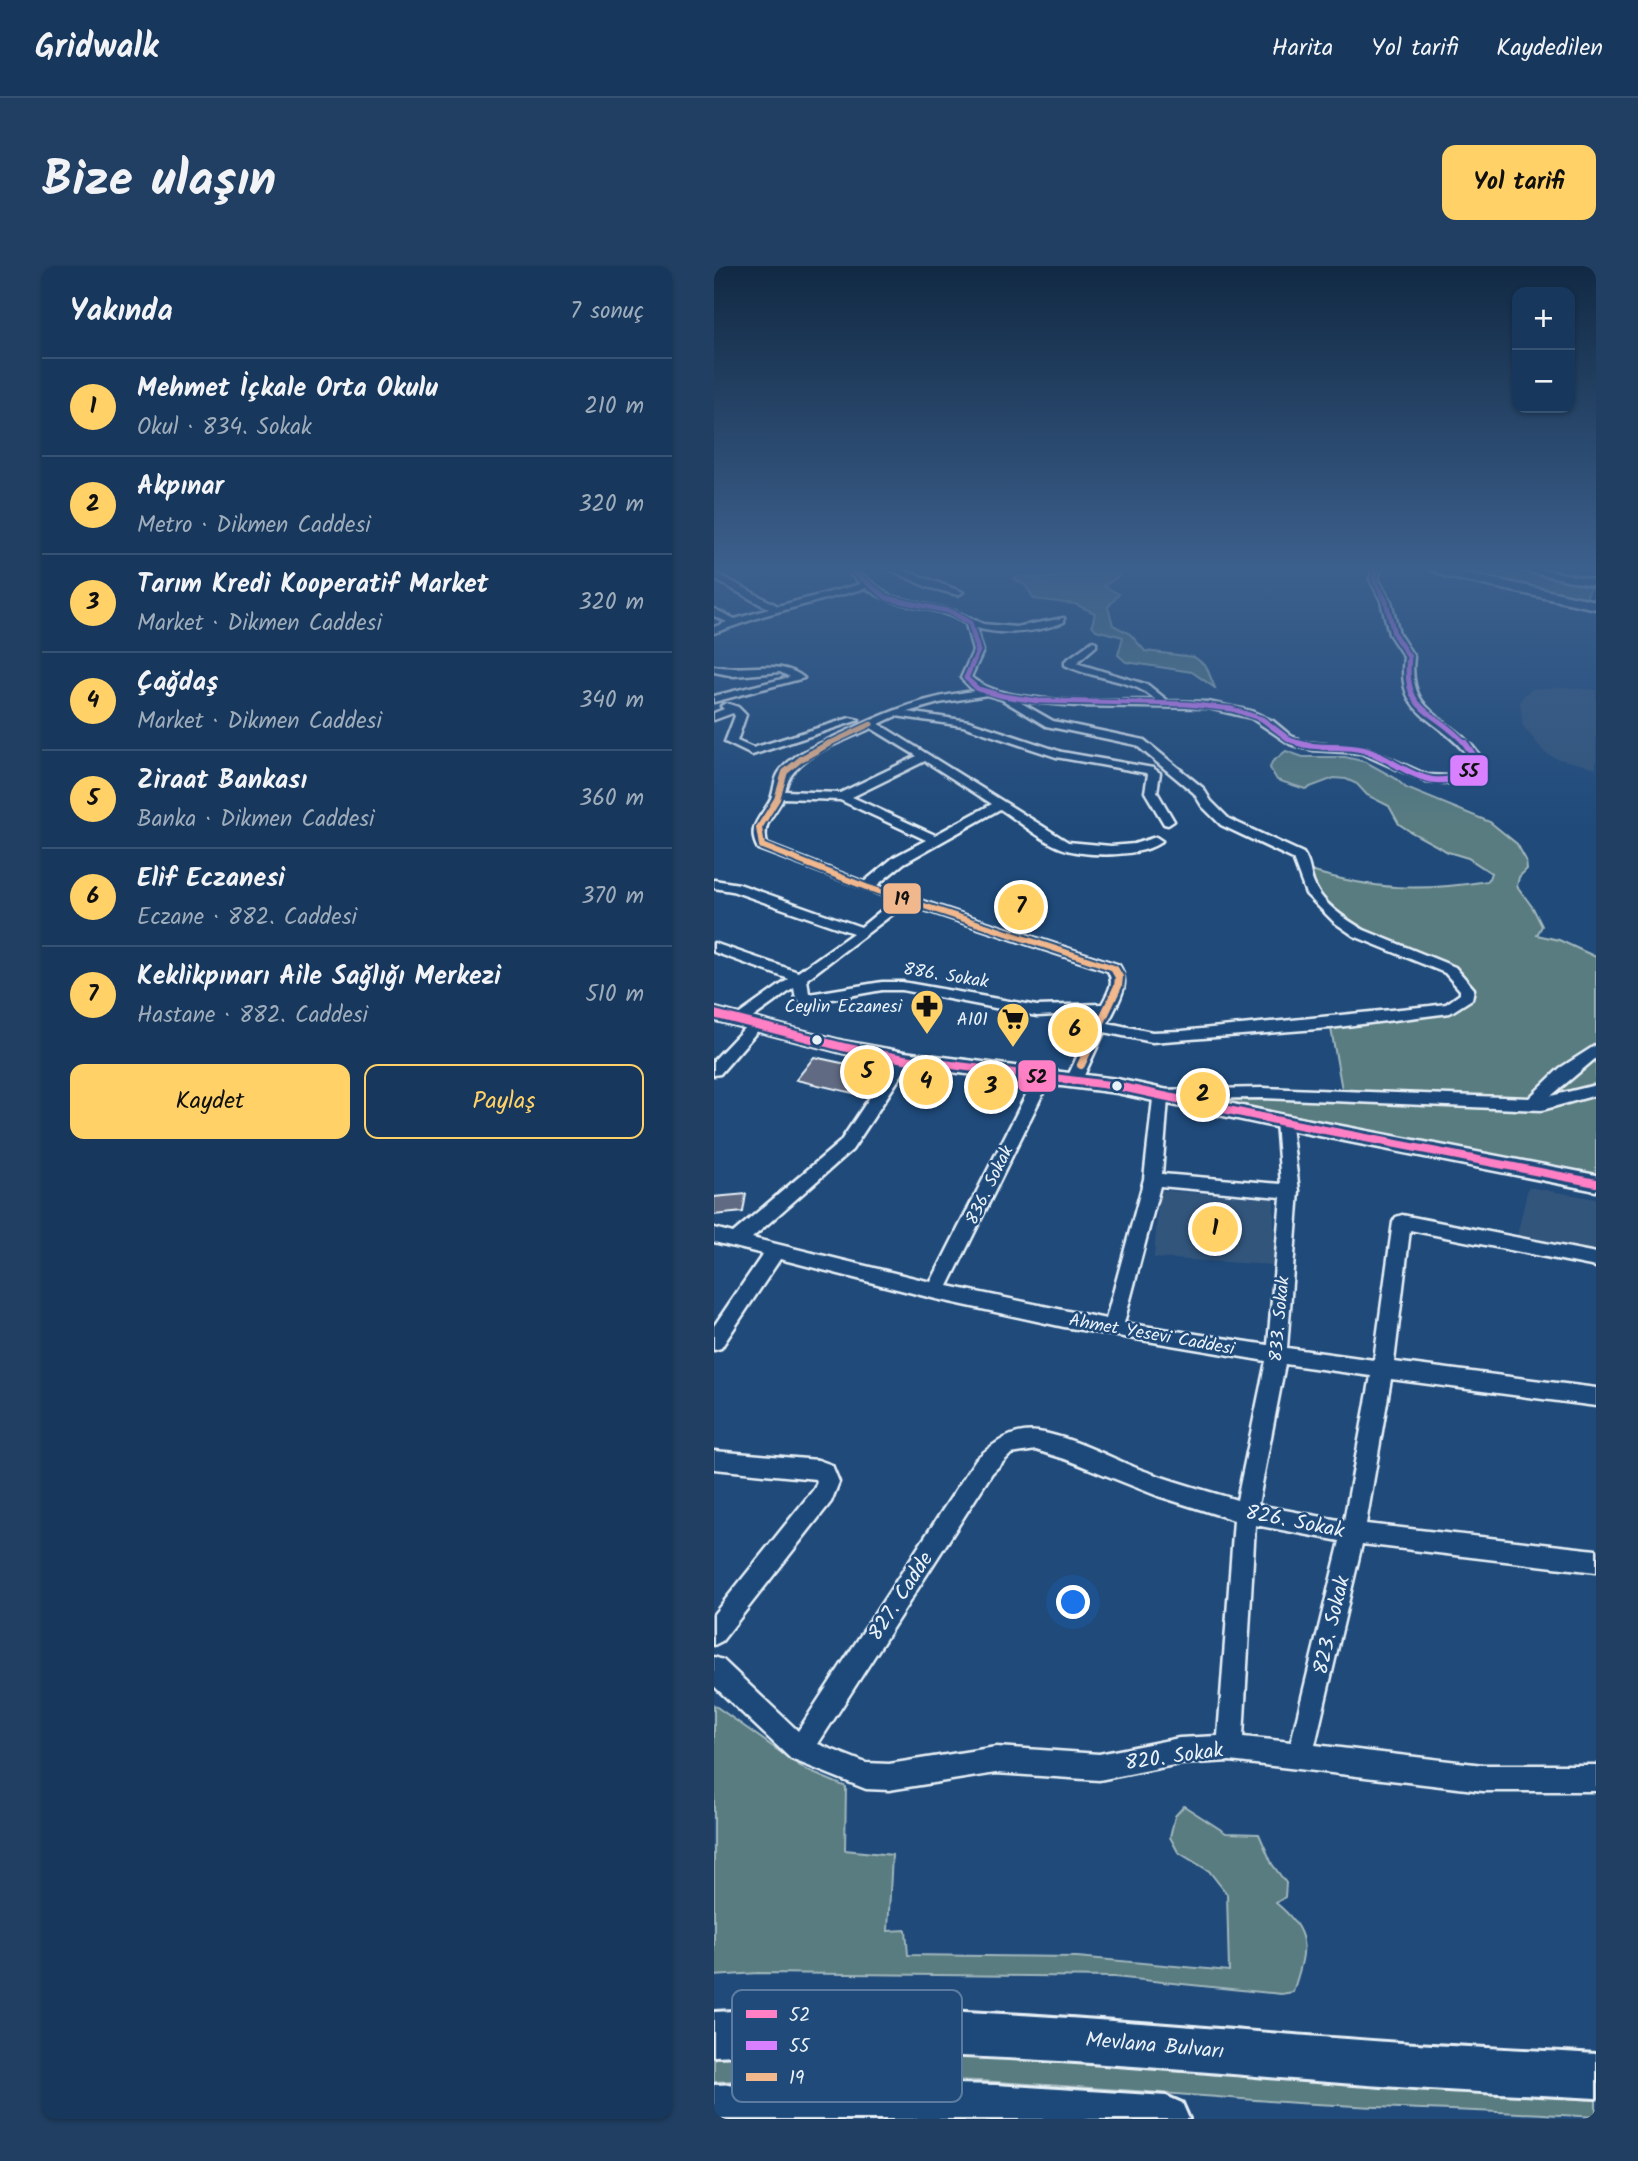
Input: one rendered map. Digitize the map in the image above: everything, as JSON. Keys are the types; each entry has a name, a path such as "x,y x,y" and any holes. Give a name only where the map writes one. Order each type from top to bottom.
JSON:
{"highway":[{"name":"Mevlana Bulvarı","path":"962,2032 1125,2041 1319,2059 1596,2076"},
{"name":"Mevlana Bulvarı","path":"714,2034 732,2033"},
{"path":"714,2108 881,2102 969,2105 1166,2119"}],"main road":[{"path":"714,1014 844,1047 904,1059 1074,1080 1160,1094 1284,1122 1596,1183"}],"street":[{"path":"977,654 966,678 969,685 982,694"},
{"path":"1080,654 1069,663 1081,669 1140,684 1153,690 1166,704"},
{"path":"1074,1080 1119,978 1114,968 866,887 762,846 758,829 779,794 779,783 796,762 894,712 926,700 982,694 1079,703 1206,705 1242,713 1271,724 1293,742 1362,750 1422,778 1437,780 1465,774 1474,762 1470,749 1420,706 1405,687 1408,654"},
{"path":"714,668 734,673 782,669 799,678 714,699"},
{"path":"1003,697 1050,724 1140,742 1199,791 1206,803 1225,822 1298,856 1306,866 1309,889 1347,926 1450,971 1463,982 1467,996 1450,1008 1430,1011 1195,1035 1152,1037 1098,1026"},
{"path":"714,706 732,706 741,715 731,742 752,752 854,720"},
{"path":"714,717 734,709"},
{"path":"894,712 965,723 1060,755 1154,773 1170,769"},
{"path":"871,724 926,756 1064,845 1076,848 1134,849 1156,841"},
{"path":"842,797 926,756"},
{"path":"1154,773 1151,792 1167,821"},
{"path":"779,794 842,797 936,840"},
{"path":"866,887 900,860 999,805"},
{"path":"714,884 734,887 863,932"},
{"path":"714,1070 747,1023 798,977 863,932 904,899"},
{"path":"714,947 798,977"},
{"name":"886. Sokak","path":"798,977 802,982 801,996 810,1000 882,986 902,986 1037,1011 1107,1008"},
{"path":"1533,1104 1566,1072 1596,1050"},
{"path":"736,1241 846,1146 904,1059"},
{"path":"1589,1092 1580,1088 1596,1075"},
{"name":"836. Sokak","path":"936,1292 1043,1077"},
{"path":"1113,1329 1153,1179 1160,1094 1263,1093 1533,1104 1556,1102 1589,1092"},
{"name":"833. Sokak","path":"1230,1748 1245,1513 1277,1356 1290,1191 1284,1122"},
{"path":"1153,1179 1290,1191"},
{"name":"823. Sokak","path":"1300,1757 1353,1532 1383,1368 1402,1222 1596,1260"},
{"name":"Ahmet Yesevi Caddesi","path":"714,1235 936,1292 1113,1329 1277,1356 1596,1397"},
{"path":"714,1342 775,1251"},
{"name":"826. Sokak","path":"1005,1446 1036,1441 1067,1450 1158,1486 1245,1513 1353,1532 1596,1561"},
{"name":"827. Cadde","path":"800,1750 984,1466 1005,1446"},
{"path":"714,1460 818,1469 828,1482 823,1494 714,1633"},
{"path":"714,1669 800,1750"},
{"name":"820. Sokak","path":"800,1750 866,1776 889,1777 996,1760 1098,1767 1179,1751 1230,1748 1483,1778 1596,1778"}],"shaded area":[{"path":"1564,687 1596,690 1596,768 1545,753 1523,726 1520,702 1524,695 1532,689"},
{"path":"1528,1187 1596,1199 1596,1254 1516,1240"},
{"path":"1159,1190 1274,1199 1274,1265 1154,1258"}],"green space":[{"path":"1118,655 1194,657 1206,666 1215,688 1192,672 1126,662"},
{"path":"1286,751 1303,757 1345,757 1366,762 1395,778 1406,788 1490,822 1517,844 1526,860 1527,869 1519,877 1517,886 1542,926 1537,935 1559,940 1596,957 1596,1183 1160,1094 1343,1095 1330,1023 1430,1011 1467,996 1456,974 1359,933 1320,900 1307,870 1354,882 1418,888 1488,881 1491,873 1468,858 1448,852 1411,832 1399,824 1389,806 1367,795 1357,784 1346,779 1334,778 1305,789 1277,780 1270,768 1272,762"},
{"path":"714,1705 806,1770 846,1787 845,1850 892,1855 888,1931 906,1930 908,1955 1077,1957 1229,1971 1227,1894 1209,1871 1178,1852 1170,1837 1175,1816 1184,1806 1226,1833 1259,1834 1272,1864 1286,1883 1285,1897 1276,1903 1296,1924 1303,1943 1301,1965 1293,1992 1281,1994 1114,1977 758,1973 714,1976"},
{"path":"732,2055 732,2081 714,2082 714,2056"},
{"path":"962,2055 1596,2099 1596,2117 1309,2104 962,2081"}],"building":[{"path":"1009,897 1035,902 1040,907 1027,917 1001,908 1000,905"},
{"path":"814,1057 874,1070 857,1094 796,1080"},
{"path":"746,1194 743,1212 714,1215 714,1197"}],"transit line":[{"name":"55","path":"976,654 966,678 978,689 1003,696 1077,703 1208,705 1248,713 1302,745 1363,750 1426,779 1446,780 1459,776 1471,769 1474,756 1464,742 1417,704 1409,692 1407,654"},
{"name":"19","path":"871,724 813,752 785,772 777,799 759,828 762,846 866,887 1114,968 1119,977 1118,986 1081,1065"},
{"name":"52","path":"714,1014 843,1047 904,1059 1117,1086 1284,1122 1596,1183"}],"place":[{"name":"Keklikpınarı Aile Sağlığı Merkezi","path":"1021,907"},
{"name":"Elif Eczanesi","path":"1075,1030"},
{"name":"Ceylin Eczanesi","path":"927,1036"},
{"name":"A101","path":"1013,1049"},
{"name":"Ziraat Bankası","path":"867,1072"},
{"name":"Çağdaş","path":"926,1082"},
{"name":"Tarım Kredi Kooperatif Market","path":"991,1087"},
{"name":"Akpınar","path":"1203,1095"},
{"name":"Mehmet İçkale Orta Okulu","path":"1215,1229"}]}
